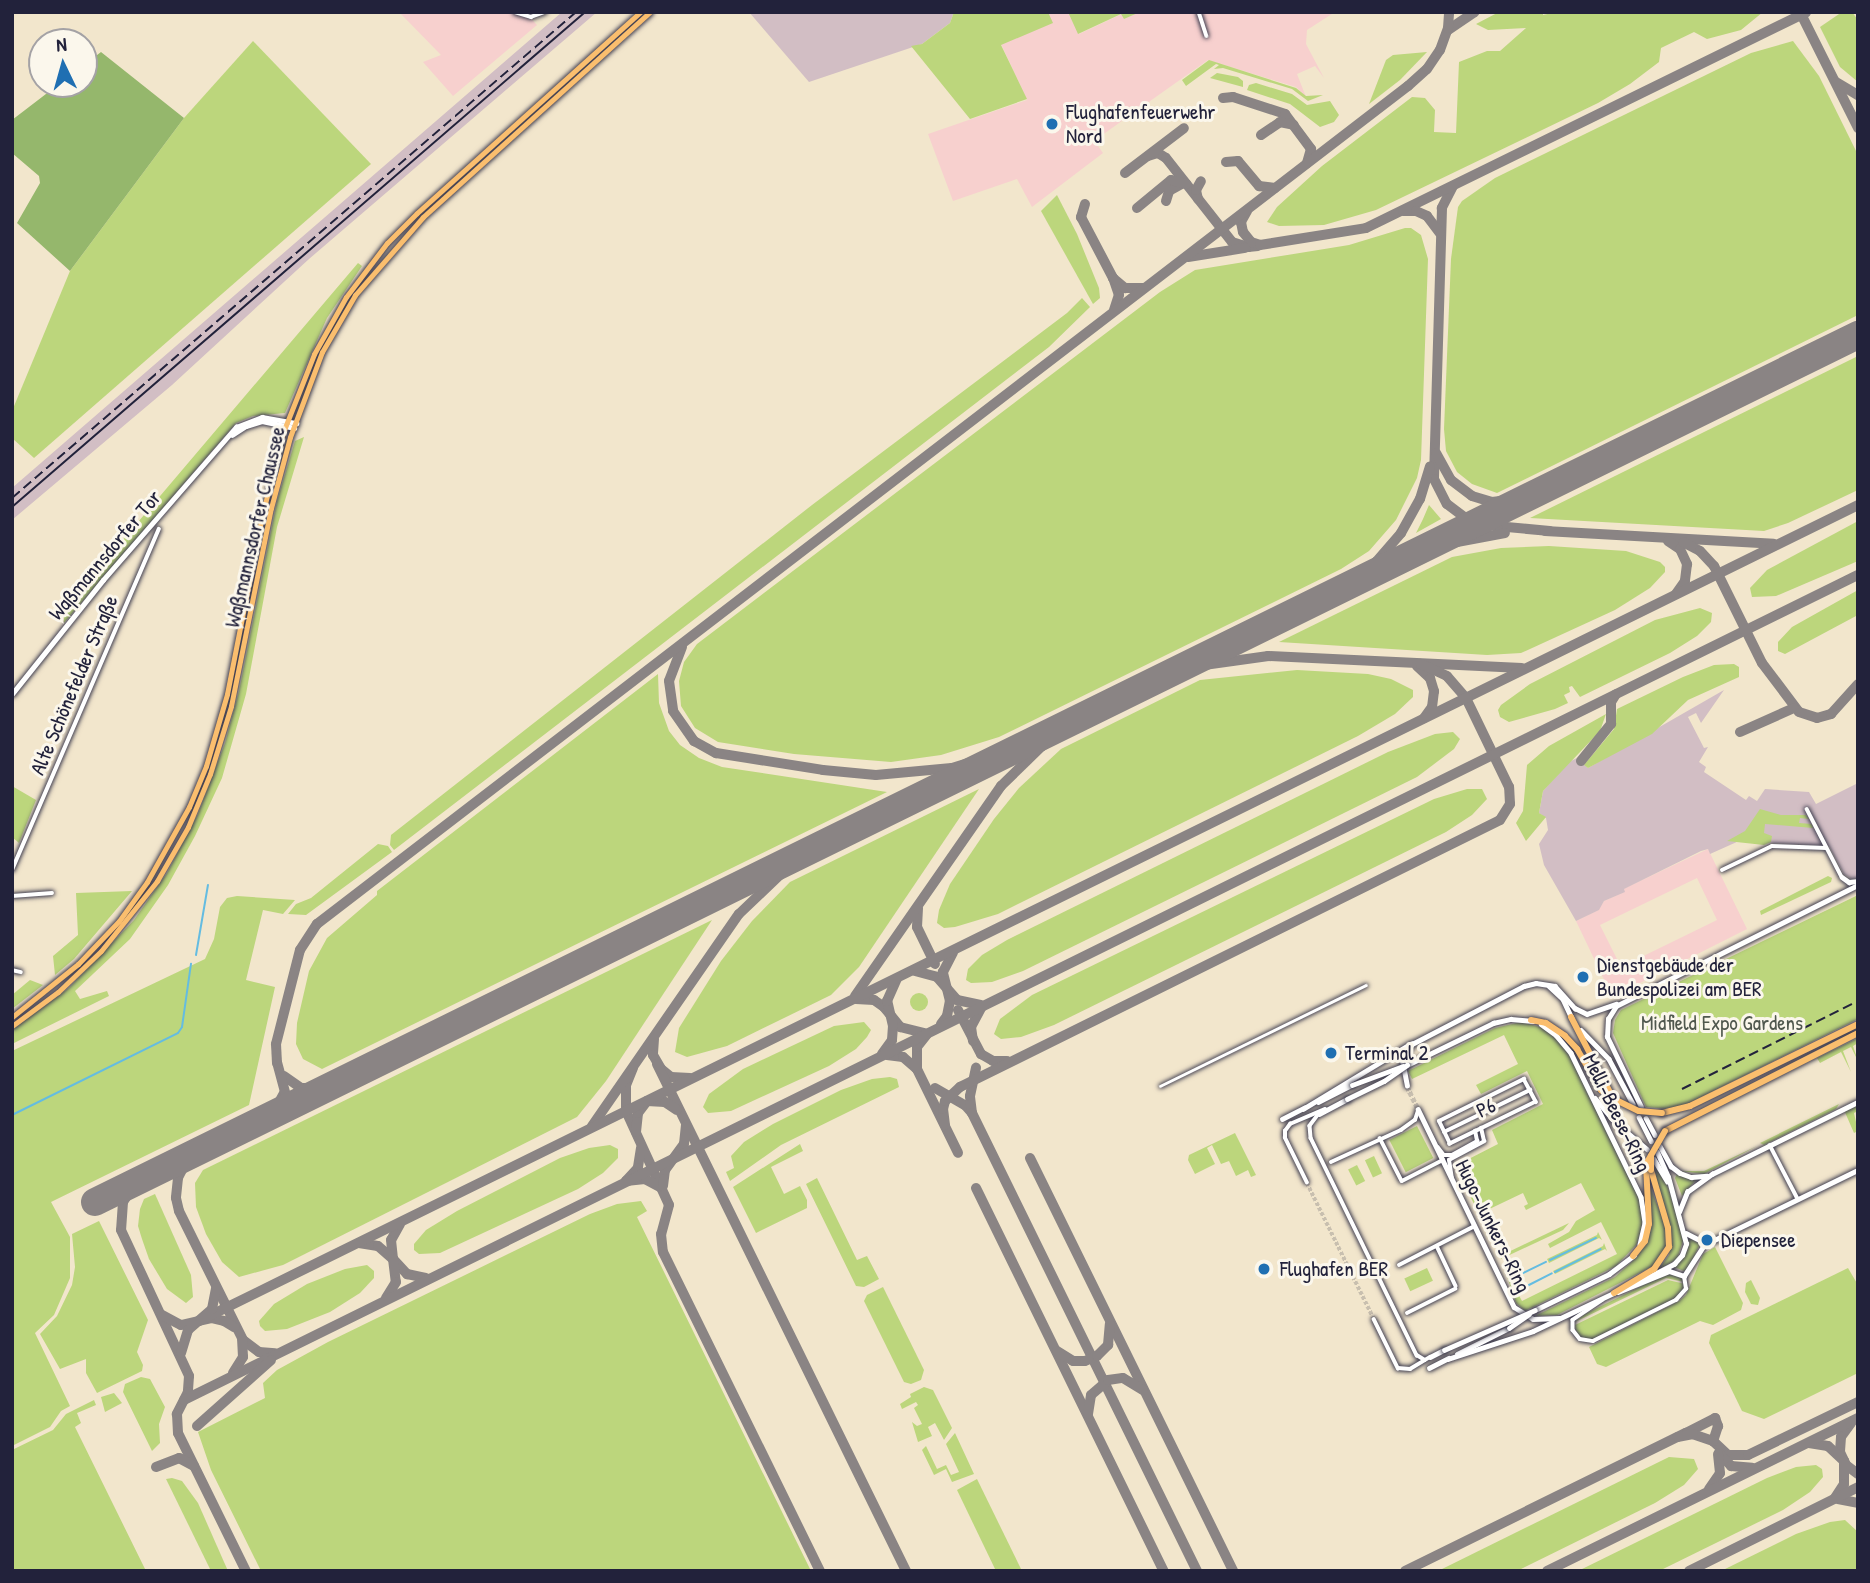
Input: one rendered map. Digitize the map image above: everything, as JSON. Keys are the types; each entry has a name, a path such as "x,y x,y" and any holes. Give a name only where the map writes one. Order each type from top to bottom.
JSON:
{"highway":[{"path":"1571,1017 1599,1075 1616,1100"},
{"path":"1531,1020 1555,1028 1572,1042 1595,1081 1616,1100 1639,1111 1662,1114 1690,1106 1858,1024"},
{"path":"1633,1256 1645,1241 1649,1224 1644,1179 1646,1164 1653,1147 1665,1131 1858,1033"},
{"path":"1614,1293 1654,1269 1664,1259 1669,1247 1668,1228 1651,1170 1653,1147"}],"main road":[{"name":"Waßmannsdorfer Chaussee","path":"12,1017 70,971 118,921 147,883 190,807 206,766 227,694 262,516 287,423 309,365 330,323 359,278 387,243 640,12"},
{"name":"Waßmannsdorfer Chaussee","path":"12,1026 58,992 101,951 157,881 188,827 210,774 231,706 271,508 295,425 323,352 370,275 423,217 650,12"}],"street":[{"path":"515,12 531,16 545,12"},
{"path":"1199,12 1207,36"},
{"name":"Waßmannsdorfer Tor","path":"12,694 103,580 241,424 252,419 295,425"},
{"name":"Alte Schönefelder Straße","path":"12,870 159,529"},
{"path":"1807,808 1842,877 1849,882 1858,883"},
{"path":"1722,870 1772,846 1826,848"},
{"path":"1841,893 1842,877"},
{"path":"1303,1108 1416,1042 1528,984 1548,985 1561,991 1575,1008 1587,1014 1620,1002 1858,883"},
{"path":"12,895 52,892"},
{"path":"12,970 22,972"},
{"path":"1160,1086 1366,985"},
{"path":"1548,985 1563,999 1571,1017 1609,1059 1633,1104"},
{"path":"1620,1002 1608,1019 1606,1033 1641,1107"},
{"path":"1307,1184 1285,1138 1285,1131 1290,1124 1331,1108 1384,1081 1407,1065 1493,1023 1511,1019 1531,1020"},
{"name":"Melli-Beese-Ring","path":"1531,1020 1549,1029 1563,1041 1619,1150 1644,1207 1644,1232 1633,1256"},
{"path":"1407,1086 1402,1061 1416,1042"},
{"path":"1282,1119 1375,1074 1407,1065"},
{"name":"P6","path":"1524,1079 1530,1090 1536,1101 1450,1144 1439,1121 1524,1079"},
{"path":"1587,1086 1605,1111 1653,1147 1680,1173 1696,1177 1712,1174"},
{"name":"P6","path":"1444,1132 1530,1090"},
{"path":"1679,1212 1687,1192 1712,1174 1858,1101"},
{"path":"1332,1162 1415,1120 1418,1109"},
{"name":"Hugo-Junkers-Ring","path":"1418,1109 1514,1307 1537,1320 1551,1319 1605,1298"},
{"path":"1320,1112 1310,1126 1311,1138 1418,1355 1427,1359"},
{"path":"1639,1117 1676,1204 1685,1233 1708,1243"},
{"path":"1646,1118 1655,1135"},
{"path":"1415,1120 1427,1127"},
{"path":"1452,1179 1449,1160 1484,1141 1482,1128"},
{"path":"1436,1145 1444,1155 1452,1155 1477,1141 1475,1131"},
{"path":"1380,1138 1402,1181 1443,1160"},
{"path":"1770,1144 1798,1199"},
{"path":"1654,1159 1676,1204"},
{"path":"1614,1293 1626,1291 1669,1271 1684,1276 1699,1250 1708,1243 1858,1170"},
{"path":"1399,1265 1475,1226"},
{"name":"Hugo-Junkers-Ring","path":"1448,1359 1533,1331 1674,1264 1685,1249 1685,1233"},
{"path":"1407,1313 1456,1287 1437,1246"},
{"path":"1374,1319 1398,1368 1410,1369 1444,1350 1609,1274 1633,1256"},
{"name":"Hugo-Junkers-Ring","path":"1605,1298 1601,1304 1573,1320 1573,1330 1580,1339 1593,1341 1676,1300 1686,1289 1684,1276"},
{"path":"1429,1368 1510,1328 1535,1310"}],"shaded area":[{"path":"399,12 525,12 537,25 453,96 423,62 441,55"},
{"path":"562,12 597,12 309,259 172,385 12,520 12,488"},
{"path":"749,12 954,12 950,23 922,44 809,82"},
{"path":"1048,12 1068,12 1079,34 1122,14 1124,19 1140,12 1335,12 1307,30 1306,44 1324,78 1315,66 1297,74 1306,97 1296,87 1208,60 1105,133 1095,142 1103,153 1032,207 1017,179 953,201 928,134 1027,100 1001,44 1052,23"},
{"path":"1724,690 1701,723 1696,713 1688,717 1704,748 1708,747 1699,762 1706,767 1704,772 1746,800 1749,796 1757,801 1765,789 1809,792 1816,804 1858,783 1858,878 1852,879 1844,874 1829,846 1739,841 1710,854 1708,849 1701,851 1624,889 1625,892 1604,901 1599,910 1576,921 1544,865 1539,844 1548,830 1546,818 1539,813 1543,791 1569,762 1577,758 1588,768"},
{"path":"1708,849 1747,929 1638,984 1620,985 1609,990 1576,921 1598,910 1604,901 1624,892 1623,889","holes":["1697,878 1717,920 1621,967 1600,925"]}],"green space":[{"path":"954,12 1048,12 1053,23 1001,45 1027,99 970,119 911,46 922,44 950,23"},
{"path":"1068,12 1140,12 1124,19 1121,14 1078,34"},
{"path":"1499,12 1543,12 1543,15 1556,12 1763,12 1741,30 1707,39 1694,32 1661,48 1659,62 1598,103 1376,210 1324,225 1279,226 1267,222 1277,207 1322,166 1412,97 1425,98 1435,110 1434,132 1456,133 1459,62 1487,51 1500,51 1526,28 1488,30 1476,24"},
{"path":"1842,12 1852,12 1858,20 1858,82 1840,67 1820,27"},
{"path":"253,41 371,164 34,458 12,438 12,411 70,271 184,118"},
{"path":"1793,41 1819,76 1858,155 1858,315 1497,493 1472,484 1457,472 1446,451 1444,429 1451,259 1458,207 1462,201 1495,178 1751,53"},
{"path":"101,52 184,118 70,271 17,223 40,183 39,176 12,153 12,120 41,98 98,98 98,54"},
{"path":"1427,52 1400,80 1369,104 1386,60 1393,55"},
{"path":"1209,60 1296,88 1306,96 1323,95 1308,101 1292,89 1223,68 1214,69 1219,65 1216,64 1186,86 1182,80"},
{"path":"1217,73 1238,77 1243,81 1243,87 1210,78"},
{"path":"1256,83 1292,94 1307,105 1330,101 1339,115 1334,122 1320,127 1290,104 1247,90 1249,85"},
{"path":"1057,195 1077,234 1099,288 1100,298 1093,304 1041,211"},
{"path":"1411,228 1421,235 1428,259 1421,460 1417,478 1396,520 1369,551 1341,569 999,737 941,755 891,762 794,754 718,742 695,728 681,706 679,681 684,662 697,644 1160,292 1195,270 1349,245"},
{"path":"358,263 362,266 327,318 285,413 253,416 236,423 64,623 64,610"},
{"path":"1082,298 1090,307 1049,347 394,850 390,845 391,835 812,505 1067,313"},
{"path":"1858,356 1858,490 1788,523 1764,531 1530,518"},
{"path":"304,437 277,527 246,694 222,778 195,836 168,885 130,939 75,991 80,999 107,991 109,996 12,1044 12,1030 69,988 134,920 167,873 198,814 225,743 239,691 277,501 295,441"},
{"path":"1429,505 1441,519 1416,533 1423,519"},
{"path":"1858,521 1858,561 1776,596 1752,597 1750,588 1767,570"},
{"path":"1549,546 1626,551 1660,562 1665,567 1665,572 1650,588 1615,610 1521,653 1487,655 1279,642 1452,557 1501,548"},
{"path":"1858,590 1858,618 1856,616 1785,654 1778,651 1778,642 1792,627"},
{"path":"1700,608 1712,613 1711,622 1697,636 1670,653 1580,697 1572,686 1569,687 1570,692 1564,695 1568,703 1555,709 1509,722 1500,717 1498,710 1501,705 1530,684 1655,620"},
{"path":"1734,664 1739,667 1739,677 1688,700 1652,734 1588,768 1584,765 1614,729 1617,709 1714,665"},
{"path":"1297,670 1368,674 1391,679 1413,690 1413,697 1395,714 1358,736 998,914 955,927 944,928 937,923 939,910 950,884 994,819 1019,788 1061,749 1200,680"},
{"path":"658,674 659,703 669,731 680,745 699,758 722,767 887,792 322,1069 303,1059 296,1044 297,1023 309,971 327,938 377,895 377,891"},
{"path":"1606,714 1600,731 1543,791 1539,813 1546,817 1526,841 1516,823 1523,811 1527,765 1549,746"},
{"path":"1453,732 1460,739 1454,749 1417,777 1023,971 992,982 971,983 966,980 968,969 982,955 1007,940 1388,752 1435,734"},
{"path":"12,786 36,800 19,843 12,837"},
{"path":"979,789 859,967 831,995 727,1046 687,1057 675,1052 679,1028 721,961 752,921 790,882"},
{"path":"1467,789 1482,789 1487,799 1472,815 1446,832 1054,1025 1021,1037 1001,1039 994,1034 1000,1019 1032,995 1434,799"},
{"path":"1760,809 1781,815 1806,815 1809,819 1800,818 1799,823 1812,824 1813,828 1765,824 1764,833 1772,836 1771,842 1764,845 1727,841 1745,831"},
{"path":"378,844 388,846 392,852 306,915 288,914 296,904 311,898"},
{"path":"1828,876 1832,878 1831,882 1761,915 1760,911"},
{"path":"132,891 74,959 55,975 53,956 78,935 76,893"},
{"name":"Midfield Expo Gardens","path":"1858,895 1858,1019 1685,1105 1668,1109 1646,1107 1613,1033 1615,1020 1621,1010"},
{"path":"237,896 295,900 283,914 263,910 246,980 275,987 249,1105 51,1202 70,1237 70,1278 54,1315 35,1333 70,1406 61,1411 50,1427 12,1446 12,1051 205,959 214,939 220,907 227,898"},
{"path":"712,920 606,1081 577,1117 283,1265 239,1277 222,1262 206,1234 196,1207 195,1183 203,1170"},
{"path":"30,980 43,985 12,1009 12,995"},
{"path":"919,993 925,996 928,1002 925,1008 919,1011 913,1008 910,1002 913,996"},
{"path":"864,1022 871,1030 867,1037 856,1049 829,1066 731,1111 708,1113 703,1107 709,1094 743,1069 834,1026"},
{"path":"1521,1022 1544,1028 1565,1046 1639,1198 1643,1222 1637,1244 1616,1266 1525,1311 1516,1303 1505,1270 1522,1301 1617,1254 1601,1222 1550,1248 1548,1244 1569,1232 1576,1221 1595,1210 1581,1183 1526,1210 1524,1206 1528,1204 1523,1193 1479,1214 1455,1166 1498,1144 1492,1130 1543,1104 1527,1071 1481,1094 1476,1085 1518,1064 1504,1035 1412,1079 1408,1071 1495,1028"},
{"path":"1858,1038 1858,1043 1853,1046 1858,1061 1851,1047 1843,1051 1851,1072 1841,1052 1820,1063 1817,1058"},
{"path":"872,1079 897,1079 899,1087 781,1145 730,1181 726,1172 734,1168 731,1156 744,1142 773,1124 841,1090"},
{"path":"1858,1103 1858,1111 1854,1113 1858,1131 1854,1133 1844,1110"},
{"path":"1839,1104 1836,1109 1764,1145 1760,1143"},
{"path":"1417,1126 1433,1158 1406,1172 1389,1140"},
{"path":"1235,1133 1256,1175 1251,1177 1248,1170 1236,1176 1229,1161 1221,1164 1212,1145 1207,1148 1215,1164 1195,1174 1188,1160 1189,1155"},
{"path":"800,1144 803,1151 771,1167 784,1194 800,1186 807,1200 807,1208 756,1233 733,1187"},
{"path":"610,1145 618,1149 618,1158 603,1173 578,1189 440,1253 419,1254 414,1250 414,1244 426,1230 457,1211 560,1158 589,1148"},
{"path":"1757,1146 1704,1174 1680,1171 1704,1171"},
{"path":"1374,1156 1382,1173 1373,1177 1365,1160"},
{"path":"1656,1163 1668,1188 1684,1238 1677,1259 1658,1270 1669,1255 1672,1240 1654,1172"},
{"path":"1357,1165 1365,1181 1356,1186 1348,1170"},
{"path":"1677,1174 1696,1180 1682,1196 1675,1178"},
{"path":"817,1178 857,1260 867,1256 879,1279 864,1287 856,1286 806,1184"},
{"path":"1647,1179 1665,1225 1666,1246 1657,1264 1557,1315 1535,1316 1615,1277 1637,1257 1647,1241 1652,1223"},
{"path":"155,1194 191,1275 193,1297 186,1303 167,1289 149,1259 138,1226 144,1199"},
{"path":"641,1201 647,1211 637,1217 811,1571 261,1571 211,1470 198,1432 265,1398 263,1383 277,1370 328,1342 590,1214 617,1204"},
{"path":"99,1221 148,1320 137,1352 143,1365 142,1371 97,1393 86,1373 86,1359 60,1369 40,1334 57,1316 72,1285 75,1267 72,1234"},
{"path":"1569,1223 1563,1230 1501,1259 1500,1256"},
{"path":"1598,1232 1602,1240 1599,1238 1549,1263 1547,1259 1597,1235"},
{"path":"1689,1238 1700,1244 1688,1269 1684,1271 1674,1267 1684,1256"},
{"path":"1604,1243 1607,1251 1605,1249 1555,1274 1553,1271 1603,1246"},
{"path":"1715,1247 1743,1303 1741,1310 1713,1325 1700,1321 1606,1367 1597,1364 1589,1347 1679,1301 1686,1295 1703,1254"},
{"path":"367,1265 374,1271 374,1278 360,1293 330,1312 287,1329 265,1331 260,1326 259,1321 274,1304 307,1284 345,1269"},
{"path":"1427,1268 1433,1281 1410,1291 1404,1279"},
{"path":"1848,1268 1858,1285 1858,1373 1764,1419 1742,1411 1709,1343 1711,1335"},
{"path":"1666,1274 1679,1274 1684,1282 1666,1278 1575,1322 1585,1314"},
{"path":"1668,1280 1685,1284 1683,1291 1674,1299 1591,1340 1580,1337 1576,1331 1575,1325"},
{"path":"1751,1280 1760,1298 1758,1305 1751,1304 1745,1292 1746,1283"},
{"path":"883,1287 924,1370 921,1380 911,1384 904,1382 864,1301 867,1295"},
{"path":"141,1377 150,1379 165,1407 159,1424 160,1443 152,1451 123,1392 125,1384"},
{"path":"924,1387 933,1390 952,1428 944,1440 935,1423 928,1427 932,1436 918,1442 912,1422 917,1426 922,1424 914,1408 918,1405 916,1402 902,1409 900,1404 911,1397 910,1394"},
{"path":"114,1393 122,1403 105,1412 101,1397"},
{"path":"94,1400 96,1405 77,1413 81,1423 75,1427 146,1571 12,1571 12,1450 53,1430 66,1414"},
{"path":"955,1433 974,1474 952,1482 946,1469 934,1475 922,1450 926,1446 937,1469 946,1465 951,1475 959,1472 946,1444"},
{"path":"1669,1457 1694,1459 1698,1469 1684,1485 1655,1503 1517,1571 1438,1571"},
{"path":"1816,1465 1822,1469 1823,1477 1810,1492 1783,1510 1659,1571 1578,1571 1767,1478 1796,1467"},
{"path":"166,1479 182,1481 198,1503 228,1571 211,1571"},
{"path":"977,1479 1022,1571 996,1571 957,1490"},
{"path":"1845,1520 1858,1532 1858,1571 1721,1571 1796,1534 1830,1522"}],"waterway":[{"path":"196,955 208,885"},
{"path":"12,1115 178,1033 182,1027 191,964"},
{"path":"1550,1260 1596,1238"},
{"path":"1555,1272 1601,1249"},
{"path":"1519,1275 1546,1262"},
{"path":"1525,1287 1552,1273"}],"taxiway":[{"path":"272,1115 285,1092 277,1063 276,1044 300,950 317,924 1408,86 1427,69 1440,50 1448,28 1449,12"},
{"path":"1448,30 1475,12"},
{"path":"1800,12 1858,128"},
{"path":"1247,211 1241,222 1243,232 1251,242 1260,245 1366,228 1806,12"},
{"path":"1836,82 1858,95"},
{"path":"1223,98 1233,97 1285,114 1311,149 1307,163"},
{"path":"1261,135 1280,122 1294,125"},
{"path":"1125,173 1184,128"},
{"path":"1148,156 1158,153 1166,158 1232,242 1248,247 1258,246"},
{"path":"1226,162 1238,161 1259,186 1275,188"},
{"path":"1137,208 1171,180 1186,184"},
{"path":"1198,199 1196,190 1201,181"},
{"path":"1166,201 1169,191 1180,185"},
{"path":"1453,186 1442,208 1434,479 1447,504 1474,524 1550,531"},
{"path":"1085,204 1081,217 1113,278"},
{"path":"1403,211 1416,211 1427,216 1440,233"},
{"path":"1188,257 1245,248"},
{"path":"1114,310 1119,295 1113,278 1125,288 1144,288"},
{"path":"1848,339 1858,334"},
{"path":"1436,453 1451,480 1472,496 1492,502 1526,498"},
{"path":"1341,590 1376,562 1401,533 1420,499 1430,467"},
{"path":"199,1321 1858,505"},
{"path":"1495,514 1492,522 1498,528"},
{"path":"1545,531 1774,544"},
{"path":"1395,562 1441,545 1505,533"},
{"path":"1668,541 1680,549 1687,564 1685,581 1676,594"},
{"path":"1683,542 1700,551 1714,566 1762,663 1799,712 1817,718 1831,714 1858,684"},
{"path":"184,1400 1858,575"},
{"path":"682,647 669,681 673,711 694,741 716,753 823,770 876,775 952,768 1020,747"},
{"path":"1151,683 1204,665 1268,656 1522,668"},
{"path":"945,1125 945,1101 960,1087 1500,820 1510,804 1509,787 1466,698 1447,676 1421,664"},
{"path":"1417,666 1430,678 1434,691 1432,707 1424,718"},
{"path":"1581,761 1611,724 1611,702 1616,694"},
{"path":"1740,732 1794,708"},
{"path":"855,996 1001,786 1042,746 1096,710"},
{"path":"592,1126 739,914 781,874 829,841"},
{"path":"918,908 917,927 935,964"},
{"path":"941,1024 947,1016 950,1001 943,972 953,952"},
{"path":"915,971 937,977 957,1000 980,1005"},
{"path":"882,1054 892,1040 893,1026 887,1001 897,979"},
{"path":"856,999 874,1000 884,1007 900,1027 924,1033"},
{"path":"973,1041 971,1027 981,1008"},
{"path":"958,1010 981,1054 993,1061 1007,1061"},
{"path":"917,1069 917,1047 927,1034"},
{"path":"654,1039 653,1055 661,1069 671,1077 690,1078"},
{"path":"887,1055 903,1057 917,1069"},
{"path":"914,1063 958,1153"},
{"path":"657,1064 906,1571"},
{"path":"633,1068 626,1085 626,1111 669,1205 661,1234 663,1252 820,1571"},
{"path":"935,1088 965,1105 972,1113 970,1096 976,1068"},
{"path":"284,1076 301,1088 327,1088"},
{"path":"636,1132 638,1113 647,1101 665,1102 677,1110"},
{"path":"972,1113 1197,1571"},
{"path":"663,1186 665,1170 684,1144 686,1125"},
{"path":"641,1148 638,1168 626,1181 645,1179 660,1187"},
{"path":"198,1151 185,1164 178,1178 176,1198 179,1211 243,1340 259,1352 275,1353"},
{"path":"1030,1158 1233,1571"},
{"path":"143,1179 133,1187 123,1202 121,1230 189,1376 188,1392 177,1414 178,1433 246,1571"},
{"path":"976,1188 1164,1571"},
{"path":"400,1224 391,1240 393,1259 407,1274 426,1278"},
{"path":"359,1243 378,1246 393,1259 396,1282 386,1298"},
{"path":"181,1353 188,1330 212,1309 216,1288"},
{"path":"162,1315 181,1325 211,1318 234,1327"},
{"path":"1057,1351 1073,1361 1085,1361 1097,1356 1108,1345 1110,1324"},
{"path":"233,1373 243,1357 242,1340"},
{"path":"197,1426 271,1360"},
{"path":"1088,1414 1091,1395 1108,1380 1123,1378 1143,1390"},
{"path":"1713,1441 1728,1455 1748,1455 1858,1402"},
{"path":"1405,1571 1715,1418 1718,1426 1713,1441 1693,1434 1677,1437"},
{"path":"1547,1571 1858,1418"},
{"path":"1851,1423 1841,1437 1840,1452 1846,1465 1858,1474"},
{"path":"1809,1443 1828,1446 1844,1461 1844,1484 1835,1498"},
{"path":"1719,1453 1731,1466 1752,1468"},
{"path":"1709,1489 1720,1473 1718,1454"},
{"path":"156,1467 179,1458 194,1466"},
{"path":"1689,1571 1858,1487"},
{"path":"1838,1499 1858,1503"}],"runway":[{"path":"95,1202 1858,335"}],"tunnel":[{"path":"1407,1086 1418,1109"},
{"path":"1307,1183 1374,1319"}],"tram line":[{"path":"12,507 585,12"}],"railway":[{"path":"12,498 576,12"},
{"path":"1682,1089 1858,1001"}],"place":[{"name":"Flughafenfeuerwehr Nord","path":"1052,124"},
{"name":"Dienstgebäude der Bundespolizei am BER","path":"1583,977"},
{"name":"Terminal 2","path":"1331,1053"},
{"name":"Diepensee","path":"1707,1240"},
{"name":"Flughafen BER","path":"1264,1269"}]}
